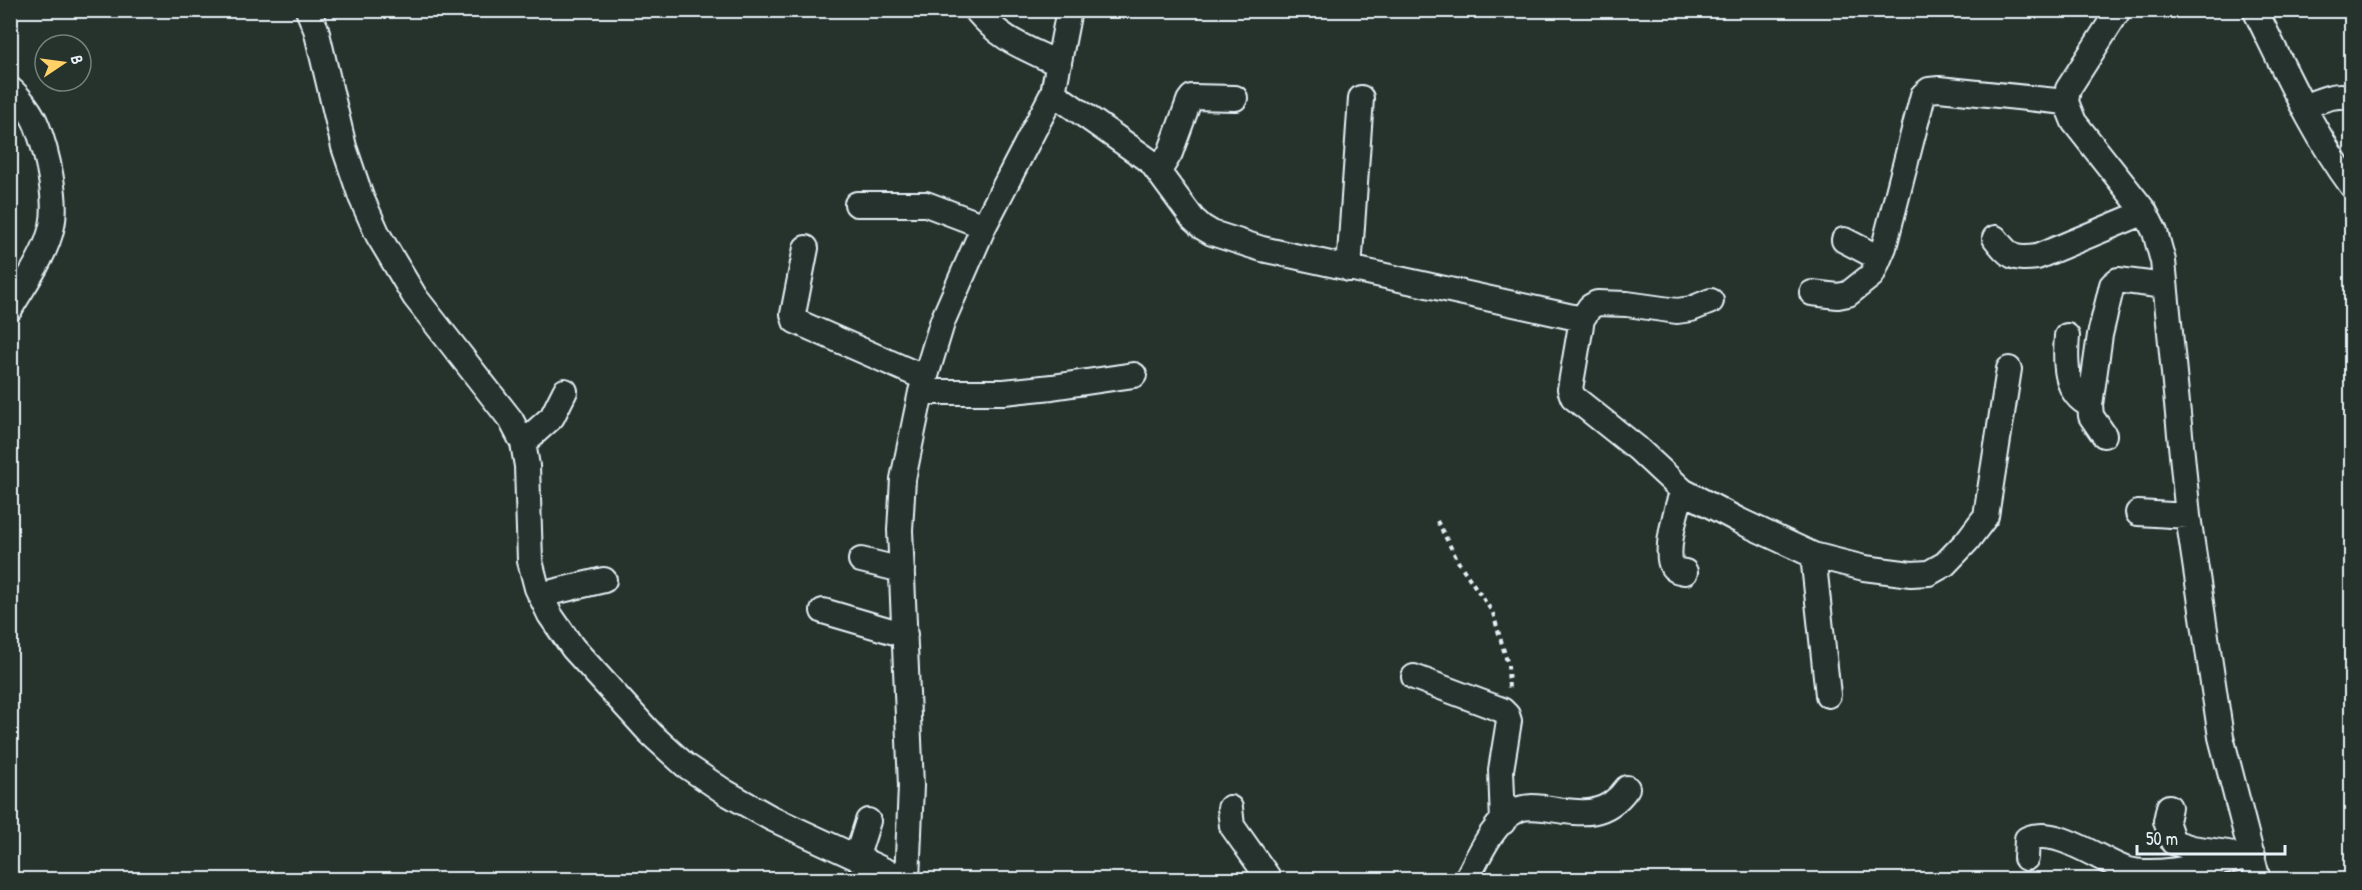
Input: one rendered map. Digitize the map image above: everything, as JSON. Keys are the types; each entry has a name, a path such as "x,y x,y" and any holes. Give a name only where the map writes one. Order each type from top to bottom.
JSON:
{"street":[{"path":"308,10 316,29 344,147 361,197 378,235 415,297 511,420 522,443 527,466 530,561 540,595 550,615 573,648 651,734 685,765 725,792 771,818 857,856 897,878 911,786 900,530 903,479 923,385 943,320 984,226 1053,93 1069,10"},
{"path":"976,10 1004,38 1059,64"},
{"path":"2124,10 2118,11 2068,89 2066,102 2074,122 2145,212 2155,232 2163,261 2188,516 2221,737 2245,857 2258,879"},
{"path":"2255,10 2304,107 2337,166 2352,186"},
{"path":"10,89 25,105 37,124 50,179 54,212 46,246 10,309"},
{"path":"1812,293 1838,296 1848,294 1872,275 1884,247 1923,95 1929,90 1939,89 2066,102"},
{"path":"1053,93 1150,162 1193,219 1212,233 1249,246 1582,319"},
{"path":"2304,107 2330,97 2344,95 2352,98"},
{"path":"1159,171 1170,153 1192,97 1235,98"},
{"path":"1349,269 1361,98"},
{"path":"857,204 926,204 984,226"},
{"path":"1995,238 2008,255 2020,259 2037,257 2145,212"},
{"path":"1845,240 1879,258"},
{"path":"806,248 793,314 795,321 923,385 1004,392 1134,375"},
{"path":"2104,435 2091,416 2090,405 2100,335 2112,285 2118,280 2165,286"},
{"path":"1711,301 1691,309 1677,311 1626,304 1597,303 1590,307 1582,319 1570,388 1573,397 1637,448 1683,491 1740,521 1814,555 1863,568 1911,574 1929,573 1945,564 1986,516 2008,369"},
{"path":"2067,336 2065,359 2074,395 2080,401 2090,405"},
{"path":"522,443 552,417 565,392"},
{"path":"1683,491 1675,511 1670,554 1671,564 1675,569 1685,572"},
{"path":"2138,513 2188,516"},
{"path":"1814,555 1828,695"},
{"path":"861,560 902,570"},
{"path":"540,595 604,580"},
{"path":"823,611 904,635"},
{"path":"1414,677 1502,710 1507,715 1509,721 1501,770 1503,822"},
{"path":"1466,879 1490,836 1516,810 1525,807 1589,813 1609,806 1619,799 1627,788"},
{"path":"2169,807 2166,821 2173,842 2192,848 2245,857"},
{"path":"1230,808 1232,826 1270,879"},
{"path":"857,856 868,821"},
{"path":"2026,858 2027,839 2037,835 2071,844 2126,869 2146,872 2167,871 2245,857"}],"path":[{"path":"1437,521 1459,563 1493,613 1508,664 1510,695 1507,715"}]}
